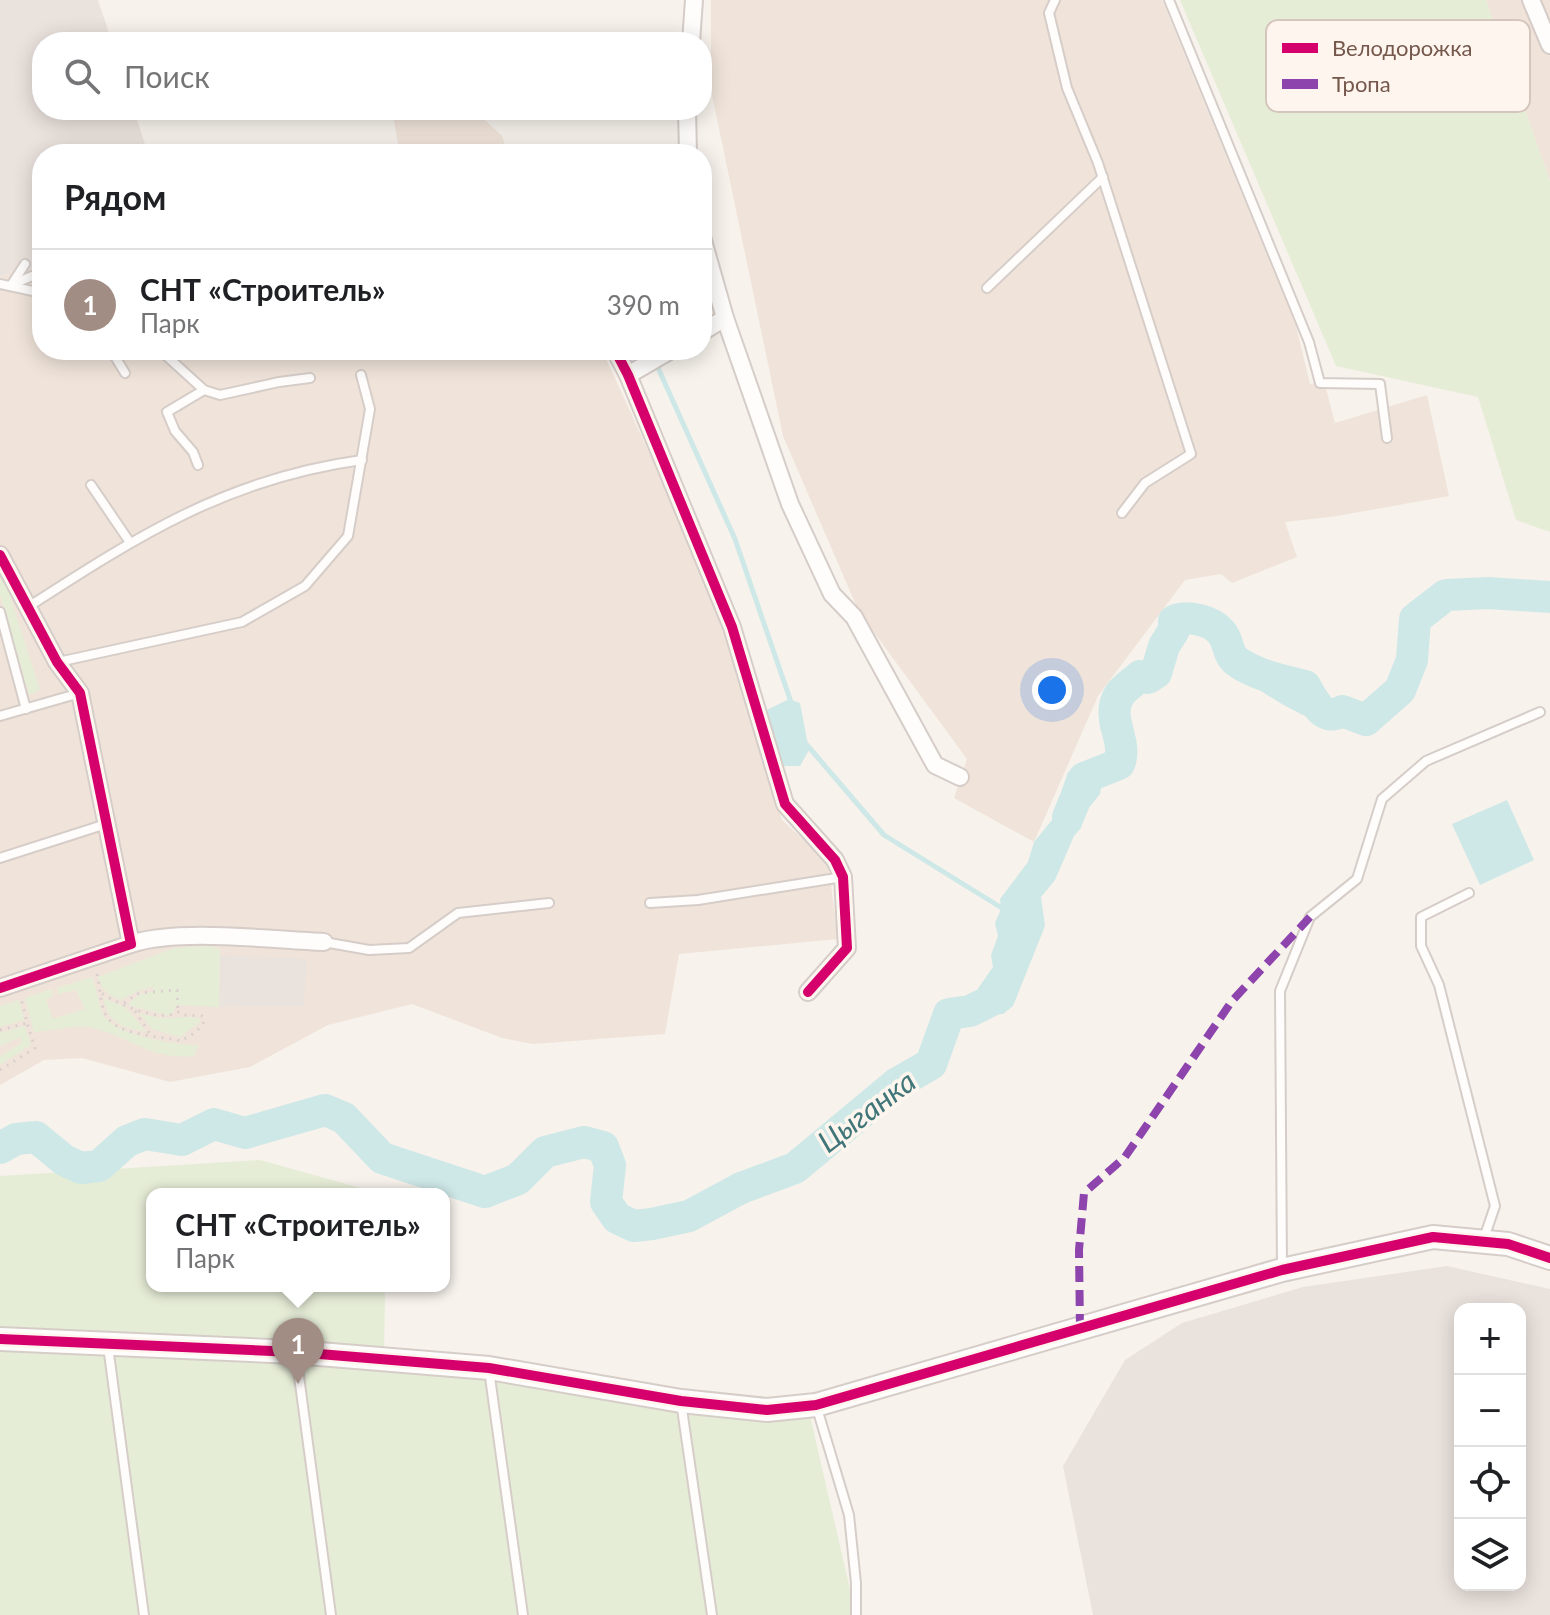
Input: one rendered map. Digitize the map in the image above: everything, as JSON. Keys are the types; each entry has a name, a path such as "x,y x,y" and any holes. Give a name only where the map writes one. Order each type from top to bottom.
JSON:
{"street":[{"path":"692,32 694,0"},
{"path":"1531,0 1550,45"},
{"path":"687,120 688,144"},
{"path":"712,277 790,504 832,594 854,617 935,765 960,777"},
{"path":"712,326 725,318"},
{"path":"620,360 732,627 785,804 835,860 843,877 847,948 808,992"},
{"path":"628,375 654,360"},
{"path":"0,557 57,662 80,693 131,944"},
{"path":"0,988 149,938 193,936 324,942"},
{"path":"0,1339 295,1352 489,1368 681,1401 767,1410 816,1405 1282,1270 1433,1237 1508,1244 1550,1258"}],"lane":[{"path":"1055,0 1049,13 1067,88 1103,177 1191,454 1145,483 1122,513"},
{"path":"1169,0 1309,342 1320,383 1380,384 1387,438"},
{"path":"987,288 1103,177"},
{"path":"12,285 25,264"},
{"path":"12,285 32,276"},
{"path":"0,284 32,290"},
{"path":"117,360 125,373"},
{"path":"171,360 204,390 220,395 310,378"},
{"path":"57,662 242,622 305,586 348,536 370,409 361,375"},
{"path":"198,465 193,452 175,431 167,412 204,390"},
{"path":"28,607 129,541 195,507 233,492 324,465 362,460"},
{"path":"91,485 129,541"},
{"path":"0,612 26,709"},
{"path":"0,716 80,693"},
{"path":"1282,1270 1280,991 1310,917 1357,879 1382,799 1426,761 1540,712"},
{"path":"0,858 106,824"},
{"path":"650,903 698,900 843,877"},
{"path":"1469,893 1421,917 1421,946 1439,985 1495,1206 1483,1242"},
{"path":"324,942 369,950 409,948 458,913 549,903"},
{"path":"107,1342 144,1615"},
{"path":"295,1352 331,1615"},
{"path":"489,1368 523,1615"},
{"path":"681,1401 712,1615"},
{"path":"816,1405 849,1515 856,1615"}],"path":[{"path":"97,974 104,1012 112,1023 125,1030 181,1041 196,1032 204,1022 202,1016 178,1012"},
{"path":"124,1003 139,993 177,990 178,1012"},
{"path":"101,993 134,1010 150,1034"},
{"path":"0,1070 35,1048 21,998"},
{"path":"134,1010 171,1016 178,1012"},
{"path":"0,1030 27,1023"}],"shaded area":[{"path":"0,0 98,0 109,32 32,32 32,120 137,120 145,144 32,144 32,276 24,279 24,265 0,277"},
{"path":"711,0 1162,0 1296,326 1310,384 1324,381 1335,423 1427,395 1449,496 1285,522 1297,557 1232,583 1221,574 1185,580 1098,696 1034,842 954,798 967,759 859,612 783,436 712,95"},
{"path":"1486,0 1550,0 1550,181 1526,112 1530,112 1530,20 1493,20"},
{"path":"394,120 485,120 502,136 505,144 398,144"},
{"path":"25,264 32,267 32,360 607,360 726,620 782,820 828,862 838,939 679,954 665,1034 533,1044 502,1038 412,1004 328,1025 250,1067 170,1082 82,1058 44,1060 0,1085 0,277"},
{"path":"220,955 307,959 304,1006 219,1007"},
{"path":"1447,1266 1550,1289 1550,1615 1093,1615 1063,1466 1125,1360 1182,1323 1303,1287"}],"green space":[{"path":"1180,0 1486,0 1493,20 1266,20 1266,112 1526,112 1550,181 1550,532 1516,520 1478,397 1336,366"},
{"path":"0,576 8,590 40,690 29,695 0,594"},
{"path":"210,946 220,949 219,1007 176,1005 173,1013 167,1015 129,1003 140,994 153,992 153,987 121,1000 106,992 98,977 174,948"},
{"path":"92,977 103,1014 109,1022 146,1038 199,1045 194,1056 155,1052 89,1027 34,1032 25,998 51,989 53,996 46,999 53,1019 85,1009 76,990 58,994 57,988"},
{"path":"103,998 125,1007 146,1031 117,1023 109,1014"},
{"path":"19,1000 24,1020 0,1027 0,1006"},
{"path":"139,1013 163,1018 201,1019 180,1037 152,1029"},
{"path":"25,1026 31,1045 0,1065 0,1056 22,1043 20,1037 0,1046 0,1033"},
{"path":"260,1160 360,1188 146,1188 146,1292 385,1292 384,1365 807,1403 856,1615 0,1615 0,1176"}],"water":[{"path":"1235,661 1281,672 1312,688 1325,698 1337,723 1315,720 1274,699 1236,673 1229,666"},
{"path":"1115,690 1131,704 1123,733 1110,738 1103,736 1099,723 1104,706"},
{"path":"789,699 800,703 809,750 800,766 781,766 765,711"},
{"path":"1074,770 1101,787 1100,794 1083,815 1081,828 1074,836 1055,880 1041,897 1045,926 1013,1006 1003,1014 954,1018 949,1014 952,1009 971,1007 979,987 993,967 991,955 998,936 995,923 1001,909 1000,899 1028,862 1034,842 1052,820 1068,772"},
{"path":"1507,800 1534,860 1480,885 1452,824"}],"waterway":[{"path":"654,360 735,539 792,705"},
{"name":"Цыганка","path":"1068,817 1084,778 1119,764 1121,747 1114,712 1116,703 1122,691 1140,676 1148,678 1156,673 1164,646 1174,630 1174,621 1192,619 1211,624 1224,636 1232,656 1239,663 1263,674 1305,686 1324,712 1335,714 1342,711 1366,720 1400,690 1412,660 1415,619 1446,595 1488,593 1550,597"},
{"path":"807,745 884,835 1005,910"},
{"name":"Цыганка","path":"0,1148 16,1139 36,1137 64,1160 81,1168 99,1166 127,1141 145,1134 182,1140 214,1124 245,1133 325,1110 344,1118 382,1158 485,1192 518,1179 545,1152 584,1142 603,1147 610,1165 606,1202 617,1218 634,1226 652,1224 689,1216 741,1188 795,1168 896,1084 931,1064 949,1014 970,1011 990,1001"}],"marked path":[{"path":"1080,1330 1079,1250 1084,1193 1125,1157 1232,1001 1310,917"}],"cycle path":[{"path":"620,360 732,627 785,804 835,860 843,877 847,948 808,992"},
{"path":"0,555 57,662 80,693 131,944 0,988"},
{"path":"0,1339 295,1352 489,1368 681,1401 767,1410 816,1405 1282,1270 1433,1237 1508,1244 1550,1258"}],"place":[{"name":"СНТ «Строитель»","path":"298,1384"}]}
